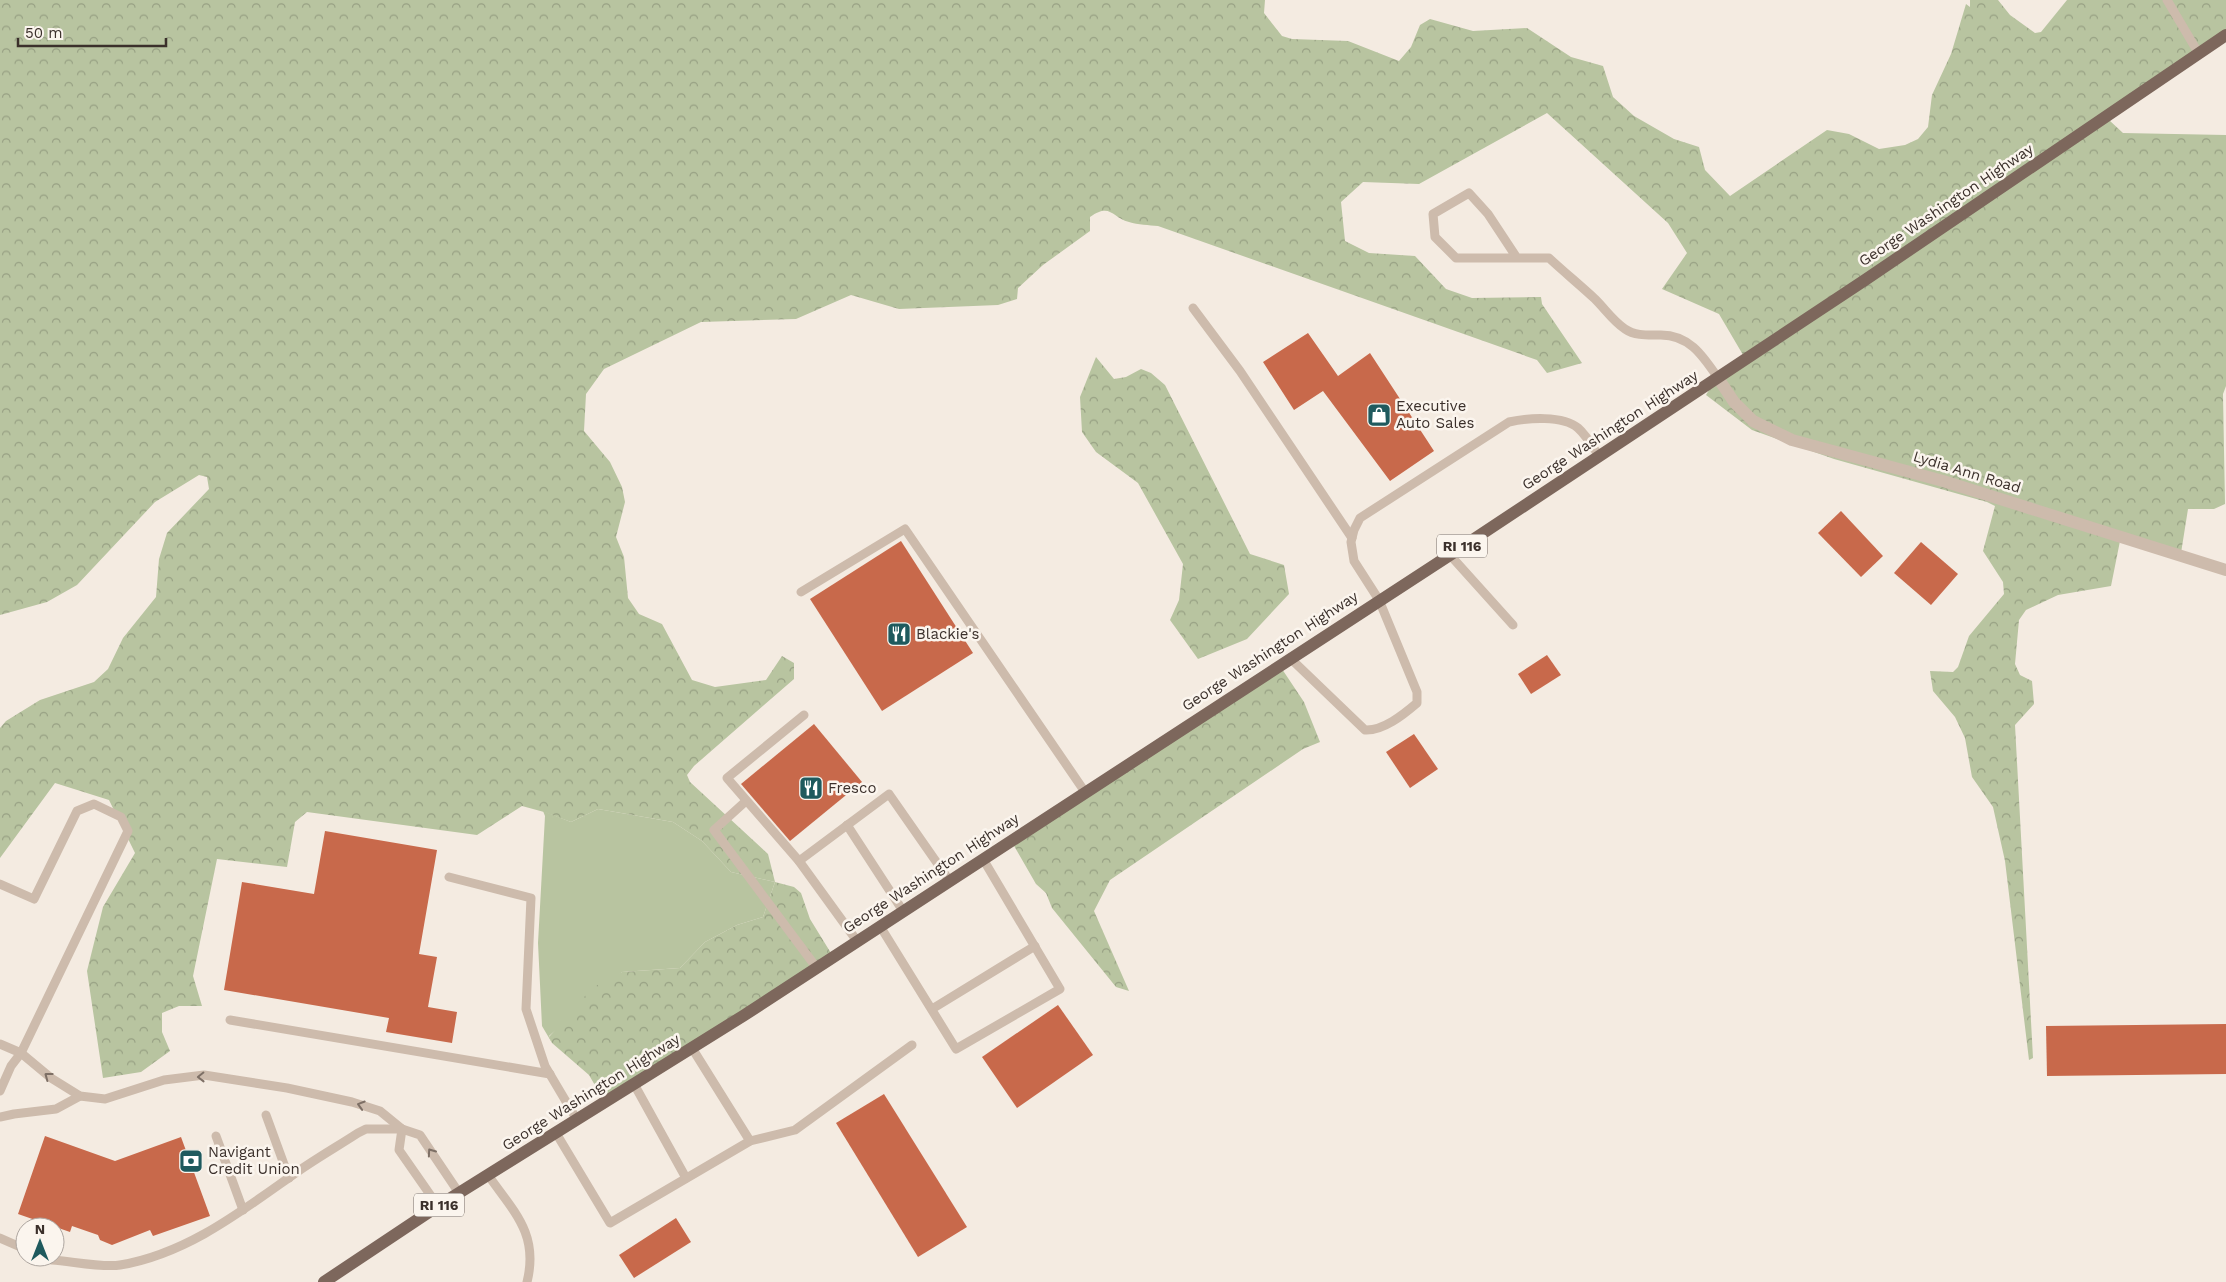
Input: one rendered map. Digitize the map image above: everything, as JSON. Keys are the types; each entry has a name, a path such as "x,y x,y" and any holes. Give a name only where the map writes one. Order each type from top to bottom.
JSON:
{"main road":[{"name":"George Washington Highway","path":"324,1282 459,1192 692,1048 816,968 1450,555 1718,378 2226,36"}],"street":[{"name":"Lydia Ann Road","path":"1718,378 1734,402 1753,421 1792,440 1944,481 2226,570"}],"lane":[{"path":"2167,0 2199,54"},
{"path":"1517,258 1488,214 1469,193 1433,214 1435,237 1456,258 1517,258 1549,258 1596,301 1613,321 1628,331 1643,335 1663,334 1680,338 1693,346 1703,356 1718,378"},
{"path":"1193,308 1240,371 1352,538"},
{"path":"1290,658 1365,730 1375,731 1408,712 1417,703 1417,692 1379,600 1354,560 1351,542 1360,518 1509,422 1530,418 1568,422 1578,428 1600,456"},
{"path":"801,592 905,529 1085,792"},
{"path":"1450,555 1513,625"},
{"path":"804,714 726,778 799,861 857,941"},
{"path":"799,861 889,794 949,880"},
{"path":"746,801 714,830 816,968"},
{"path":"0,884 34,899 77,811 94,804 121,817 128,831 21,1053 11,1066 0,1091"},
{"path":"847,825 903,911"},
{"path":"880,926 956,1049 1060,988 983,859"},
{"path":"449,877 531,898 526,1009 545,1066 577,1120"},
{"path":"932,1009 1035,946"},
{"path":"230,1020 550,1074"},
{"path":"0,1044 21,1053 51,1078 80,1096 105,1099 164,1080 204,1075 287,1088 352,1102 380,1111 402,1129"},
{"path":"556,1133 610,1223 750,1140 795,1130 912,1046"},
{"path":"692,1048 750,1140"},
{"path":"634,1084 686,1178"},
{"path":"0,1117 56,1109 80,1096"},
{"path":"266,1114 289,1178"},
{"path":"65,1261 118,1266 158,1256 182,1246 243,1210 366,1129 402,1129 420,1135 459,1192"},
{"path":"402,1129 400,1150 438,1206"},
{"path":"216,1136 243,1210"},
{"path":"488,1175 528,1235 530,1255 527,1282"},
{"path":"0,1238 15,1245"}],"green space":[{"path":"0,0 1265,0 1264,13 1282,36 1292,39 1348,41 1399,61 1411,47 1420,25 1430,19 1473,31 1527,28 1571,57 1603,66 1613,97 1634,116 1674,139 1699,147 1705,170 1730,196 1827,130 1849,134 1879,149 1905,145 1918,139 1928,127 1932,95 1951,54 1966,4 1970,7 1970,0 1998,0 2010,15 2035,33 2041,32 2067,0 2226,0 2226,40 2109,120 2123,133 2226,135 2226,386 2223,394 2225,504 2214,509 2188,509 2181,553 2120,541 2111,586 2058,595 2026,610 2019,620 2015,664 2020,675 2032,681 2034,704 2015,725 2033,1058 2029,1060 2005,861 1993,807 1972,777 1965,738 1955,717 1933,691 1930,671 1953,672 1958,667 1969,636 2004,594 2003,582 1983,551 1995,506 1987,502 1834,459 1752,430 1706,395 1712,385 1746,360 1719,314 1662,289 1687,253 1668,223 1547,113 1419,184 1363,182 1341,202 1345,241 1369,253 1415,256 1446,289 1472,298 1541,297 1542,304 1582,363 1547,373 1537,360 1158,226 1123,220 1107,211 1090,217 1090,231 1043,265 1018,288 1017,299 998,305 899,309 851,295 796,319 701,322 604,369 586,394 584,431 610,462 622,487 625,502 616,537 624,557 628,598 639,614 662,624 692,680 715,687 766,680 782,656 794,663 794,679 694,766 687,775 690,782 768,854 775,882 731,872 702,841 673,822 598,809 571,822 522,806 477,835 307,812 295,822 287,867 217,859 193,976 202,1006 179,1006 162,1013 162,1032 170,1051 141,1072 103,1078 87,971 103,907 135,853 109,800 55,783 0,858 0,728 6,721 40,700 94,682 108,669 123,638 156,597 159,559 167,533 209,489 207,477 199,475 155,502 77,585 47,602 0,615"},
{"path":"1096,357 1114,379 1126,377 1141,369 1151,373 1165,385 1250,554 1284,565 1289,594 1247,639 1198,659 1170,620 1179,600 1183,564 1138,483 1096,452 1082,432 1080,397"},
{"path":"1282,669 1304,702 1320,742 1303,749 1110,880 1094,911 1129,991 1116,987 1052,908 1046,893 1036,884 1013,844"},
{"path":"598,809 673,822 702,841 731,872 775,882 763,917 737,925 705,942 680,968 622,972 549,1036 552,1043 542,1026 538,943 545,816 543,811 571,822"},
{"path":"775,882 794,887 801,893 810,919 834,958 607,1106 589,1075 552,1043 549,1037 592,988 622,972 680,968 705,942 737,925 763,917"}],"building":[{"path":"1308,333 1338,376 1370,353 1434,451 1390,481 1323,391 1294,410 1263,362"},
{"path":"1841,511 1883,556 1861,577 1818,533"},
{"path":"901,541 973,653 882,711 810,599"},
{"path":"1921,542 1958,574 1931,605 1894,573"},
{"path":"1547,655 1561,675 1531,694 1518,674"},
{"path":"814,724 862,782 790,841 741,784"},
{"path":"1414,734 1438,769 1410,788 1386,752"},
{"path":"325,831 437,850 419,954 437,957 428,1007 457,1012 452,1043 386,1032 389,1018 224,990 242,882 314,894"},
{"path":"1058,1005 1093,1055 1017,1108 982,1057"},
{"path":"2226,1024 2226,1074 2047,1076 2046,1026"},
{"path":"884,1094 967,1227 918,1257 836,1123"},
{"path":"45,1136 115,1161 181,1137 210,1216 153,1236 150,1230 112,1245 100,1240 98,1235 72,1226 70,1232 65,1230 65,1217 27,1217 18,1214"},
{"path":"676,1218 691,1242 634,1278 619,1255"}],"place":[{"name":"Executive Auto Sales","path":"1379,415"},
{"name":"Blackie's","path":"899,634"},
{"name":"Fresco","path":"811,788"},
{"name":"Navigant Credit Union","path":"191,1161"}]}
